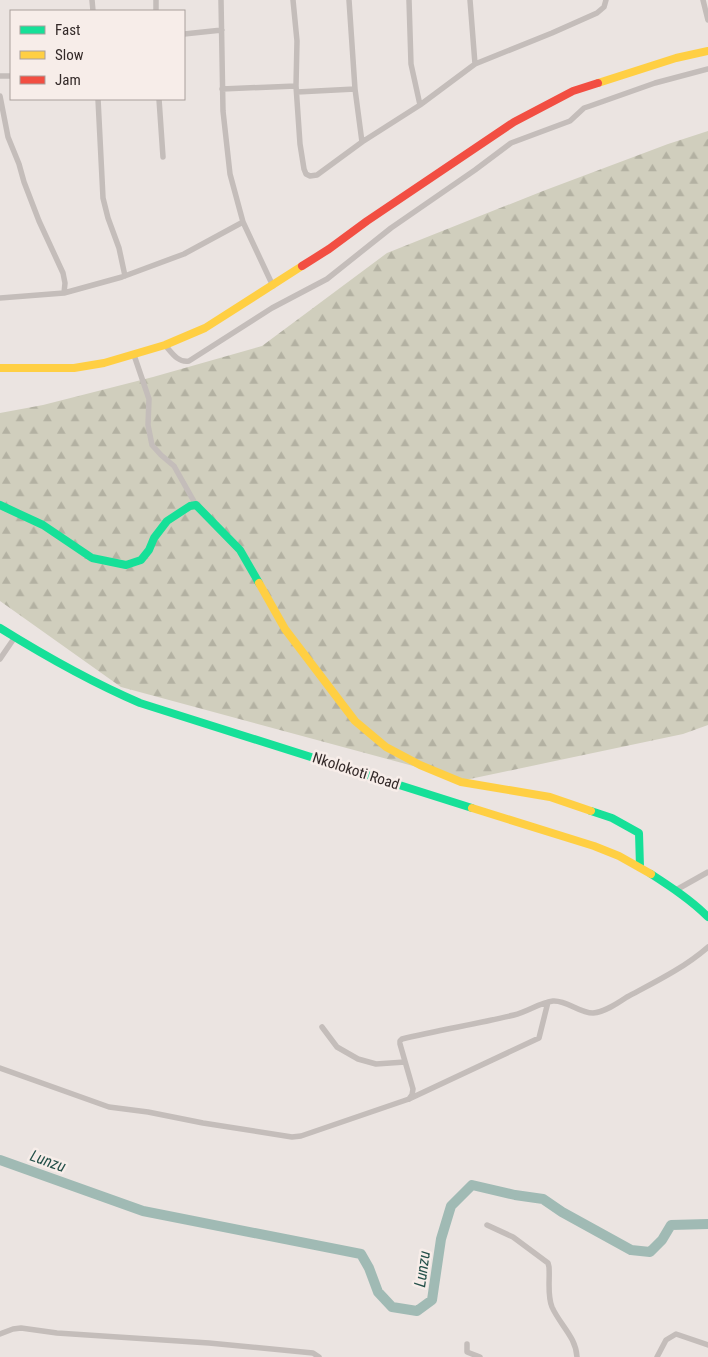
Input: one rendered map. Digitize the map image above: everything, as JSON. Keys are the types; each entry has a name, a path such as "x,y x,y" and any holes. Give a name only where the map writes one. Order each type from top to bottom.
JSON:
{"main road":[{"path":"0,368 74,368 104,363 166,346 206,328 273,286 514,122 574,91 636,70 708,51"},
{"path":"0,505 43,525 92,558 126,565 141,560 167,521 181,511 196,505 240,550 284,629 355,721 386,747 461,782 550,798 612,818 640,833 640,867"},
{"name":"Nkolokoti Road","path":"0,628 69,670 140,703 584,843 619,856 676,890 708,917"}],"street":[{"path":"221,0 223,111 230,174 243,222 273,286"},
{"path":"294,0 300,144 306,174 310,176 317,175 475,64 598,13 604,7 606,0"},
{"path":"349,0 355,89 362,142"},
{"path":"409,0 411,64 420,104"},
{"path":"470,0 475,64"},
{"path":"703,0 708,20"},
{"path":"185,34 222,30"},
{"path":"166,346 179,360 189,361 272,308 326,279 392,228 511,143 570,121 584,108 655,83 708,70"},
{"path":"222,90 355,89"},
{"path":"0,96 8,137 24,182 38,221 63,273 64,293"},
{"path":"98,100 104,198 125,276"},
{"path":"160,100 163,157"},
{"path":"0,298 64,293 125,276 184,254 243,222"},
{"path":"134,355 149,399 148,425 152,445 174,466 196,505"},
{"path":"0,659 15,637"},
{"path":"676,890 708,872"},
{"path":"409,1098 412,1095 413,1089 400,1044 402,1039 516,1014 548,1002 556,1001 587,1012 598,1012 679,968 708,947"},
{"path":"0,1068 109,1107 148,1112 292,1138 409,1098 539,1038 548,1002"},
{"path":"322,1027 337,1047 358,1059 376,1064 405,1062"},
{"path":"487,1225 513,1237 548,1262 551,1302 563,1326 574,1341 577,1357"},
{"path":"0,1334 21,1328 57,1333 313,1353 319,1357"},
{"path":"657,1357 666,1340 676,1334 708,1345"},
{"path":"467,1344 467,1352 480,1357"},
{"path":"264,1357 265,1350"}],"green space":[{"path":"708,131 708,725 683,734 465,780 121,687 0,601 0,413 43,405 153,377 262,346 387,253 543,191"}],"waterway":[{"name":"Lunzu","path":"0,1160 143,1211 361,1254 369,1268 378,1292 392,1307 417,1311 432,1300 441,1239 451,1206 472,1185 543,1199 562,1212 631,1250 650,1252 662,1240 671,1225 708,1224"}],"traffic: fast":[{"path":"0,505 43,525 92,558 126,565 141,560 167,521 190,506 196,505 240,550 259,583"},
{"path":"0,628 68,668 140,703 472,808"},
{"path":"591,811 612,818 639,833 640,867"},
{"path":"651,874 688,899 708,917"}],"traffic: slow":[{"path":"598,83 676,58 708,51"},
{"path":"0,368 74,368 104,363 165,345 205,328 302,266"},
{"path":"259,583 285,629 355,721 386,747 420,765 461,782 550,797 591,811"},
{"path":"472,808 594,846 619,856 651,874"}],"traffic: jam":[{"path":"302,266 514,122 573,91 598,83"}]}
